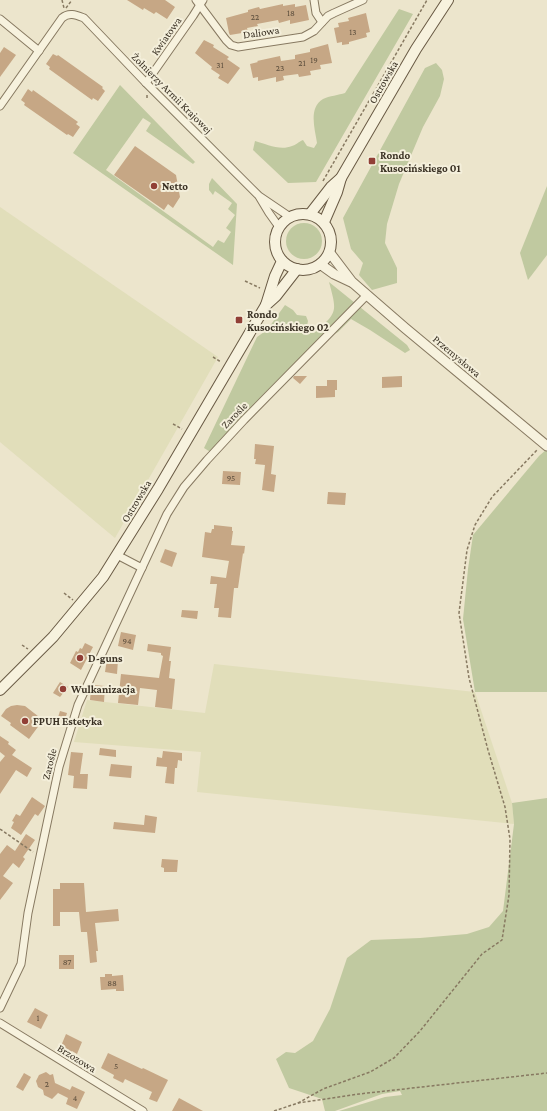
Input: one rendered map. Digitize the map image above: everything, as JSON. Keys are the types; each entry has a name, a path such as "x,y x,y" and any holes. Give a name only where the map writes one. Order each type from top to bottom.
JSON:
{"main road":[{"name":"Ostrowska","path":"310,214 331,187 341,178 416,49 448,0"},
{"name":"Ostrowska","path":"324,222 338,192 341,178"},
{"path":"297,214 310,214 318,217 324,222 330,231 332,242 330,253 320,264 309,270 297,269 282,261 277,253 275,244 276,235 279,227 290,217 297,214"},
{"name":"Ostrowska","path":"266,306 269,293 282,261"},
{"name":"Ostrowska","path":"0,690 53,637 103,577 158,490 266,306 276,296 297,269"}],"street":[{"path":"314,0 316,13 322,22"},
{"name":"Daliowa","path":"199,1 226,40 234,46 303,37 314,31 322,22 334,13 363,0"},
{"name":"Kwiatowa","path":"146,83 193,16 199,1"},
{"name":"Żołnierzy Armii Krajowej","path":"39,51 58,23 66,15 73,14 84,18 146,83 259,196 290,217"},
{"path":"0,19 39,51 0,106"},
{"name":"Żołnierzy Armii Krajowej","path":"259,196 279,227"},
{"name":"Przemysłowa","path":"330,253 352,282 367,296 545,444"},
{"name":"Przemysłowa","path":"320,264 334,274 352,282"},
{"name":"Zarośle","path":"0,1008 21,964 28,913 59,767 78,705 167,514 184,487 206,460 367,296"},
{"path":"117,555 142,568"},
{"name":"Brzozowa","path":"0,1023 143,1111"}],"path":[{"path":"322,183 427,0"},
{"path":"245,281 269,293"},
{"path":"298,1103 323,1089 370,1072 394,1058 420,1031 482,954 502,940 509,895 510,839 505,808 469,678 459,613 467,550 475,525 492,497 545,444"},
{"path":"0,829 40,857"},
{"path":"274,1111 298,1103 359,1094 547,1073"}],"shaded area":[{"path":"0,207 218,357 115,538 0,442"},
{"path":"214,664 475,692 512,803 514,824 197,792 201,752 74,742 87,700 205,713"}],"green space":[{"path":"399,9 413,14 316,182 288,183 253,150 255,141 283,148 293,146 303,140 307,146 314,148 317,143 314,113 318,103 325,98 345,93"},
{"path":"436,63 442,70 444,79 440,96 423,127 399,184 387,224 385,243 397,268 397,283 372,290 359,275 363,263 351,249 343,218 425,68"},
{"path":"120,85 197,164 195,162 193,164 146,131 151,123 143,118 106,170 213,247 218,240 224,243 231,232 226,228 235,215 228,209 232,203 215,191 213,195 209,190 209,184 212,178 237,204 233,265 73,153"},
{"path":"547,186 547,255 528,280 520,253"},
{"path":"308,223 317,228 321,234 321,248 317,254 308,259 300,259 291,254 287,248 286,237 291,228 297,224"},
{"path":"329,282 407,345 410,350 405,353 351,319 338,332 319,343 212,453 204,448 257,337 267,330 285,305 293,310 297,315 306,316 308,321 306,331 314,333 328,320 334,311"},
{"path":"547,449 547,692 475,692 463,619 473,535 539,456"},
{"path":"547,798 547,1111 339,1111 385,1097 402,1095 400,1091 382,1094 335,1111 325,1111 322,1099 289,1088 276,1059 286,1052 295,1053 313,1041 330,1009 347,958 371,940 467,934 489,927 503,911 514,824 512,803"}],"building":[{"path":"127,0 165,0 175,7 167,19 156,12 154,14 144,8 143,10"},
{"path":"283,4 283,6 295,4 295,7 306,5 309,20 290,24 290,20 279,23 278,20 257,24 258,26 247,28 248,32 230,35 226,18 248,12 248,10 259,7 260,9"},
{"path":"366,13 370,32 366,33 367,37 349,42 349,44 342,45 342,42 337,43 334,28 339,27 338,23 349,21 348,18"},
{"path":"204,40 214,45 213,47 229,57 227,59 240,68 228,84 218,78 220,75 211,69 212,67 195,53"},
{"path":"328,44 332,63 320,65 321,69 310,71 311,75 299,77 298,74 283,76 284,80 276,82 276,77 258,81 258,77 253,78 250,64 280,56 281,61 295,59 295,55 310,52 310,49"},
{"path":"4,47 16,55 0,77 0,53"},
{"path":"53,54 58,55 103,87 102,88 105,91 98,101 93,98 92,100 49,69 50,67 46,64"},
{"path":"28,89 32,92 33,90 78,122 76,124 80,127 73,137 68,134 67,135 24,105 25,103 21,100"},
{"name":"Netto","path":"135,146 176,175 180,197 173,208 168,204 164,210 114,175"},
{"path":"294,376 307,376 300,384 293,378"},
{"path":"402,376 402,387 382,388 382,377"},
{"path":"327,380 337,380 335,397 316,398 316,386 327,386"},
{"path":"255,444 274,446 271,474 276,475 274,492 262,490 265,465 255,464"},
{"path":"223,471 241,472 240,485 222,484"},
{"path":"328,492 346,493 345,505 327,504"},
{"path":"214,525 232,527 233,531 231,545 245,546 238,588 234,588 231,618 218,617 219,608 214,608 217,584 210,584 211,576 226,578 229,561 202,557 205,532 211,533 212,529 214,529"},
{"path":"165,549 177,553 172,567 160,562"},
{"path":"182,610 198,611 197,619 181,617"},
{"path":"121,632 136,635 133,650 118,646"},
{"name":"D-guns","path":"85,643 93,647 81,670 70,663 76,651 78,652 80,648 82,649"},
{"path":"148,644 171,647 169,678 175,679 172,709 155,707 157,690 140,688 138,705 118,703 121,674 159,678 163,656 161,653 147,651"},
{"path":"107,659 118,660 117,674 105,672"},
{"name":"Wulkanizacja","path":"60,682 68,687 60,697 53,693"},
{"path":"93,685 105,686 104,702 90,700"},
{"name":"FPUH Estetyka","path":"17,705 25,706 43,720 29,739 10,725 11,723 1,716 6,709"},
{"path":"60,711 67,713 63,726 56,724"},
{"path":"0,736 9,742 8,744 16,750 12,755 32,768 27,777 16,770 0,794 0,762 5,756 0,752"},
{"path":"100,748 116,750 116,757 99,755"},
{"path":"163,751 182,753 182,761 178,760 177,768 175,768 174,784 165,783 167,767 156,766 157,757 162,758"},
{"path":"71,752 83,753 80,774 88,774 87,789 73,788 74,776 68,775"},
{"path":"111,764 132,766 131,778 109,776"},
{"path":"32,797 45,806 38,816 35,814 21,835 11,828 14,822 12,821 16,814 20,816"},
{"path":"145,815 157,817 155,833 113,829 114,822 144,825"},
{"path":"26,834 35,840 23,857 25,859 19,868 13,863 3,876 13,883 0,900 0,854 7,845 15,851"},
{"path":"162,859 178,860 177,872 164,872 164,868 161,867"},
{"path":"60,883 84,883 86,912 118,909 119,921 95,923 98,951 96,951 97,962 90,963 87,932 81,932 79,912 60,912 60,926 53,926 53,889 60,889"},
{"path":"59,955 74,955 74,969 59,969"},
{"path":"105,974 112,974 112,976 123,975 124,991 116,991 116,989 101,990 100,977 105,977"},
{"path":"35,1008 48,1015 41,1029 27,1022"},
{"path":"66,1034 82,1042 77,1054 72,1051 71,1053 61,1046"},
{"path":"108,1053 168,1080 157,1102 149,1099 152,1092 125,1079 123,1083 113,1078 114,1075 101,1068"},
{"path":"46,1072 50,1075 53,1074 55,1083 70,1090 72,1086 85,1092 77,1109 66,1104 68,1098 58,1093 52,1099 44,1095 43,1090 38,1087 36,1081 39,1075"},
{"path":"24,1073 31,1077 23,1091 16,1087"},
{"path":"179,1098 203,1111 172,1111"}],"place":[{"name":"Rondo Kusocińskiego 01","path":"372,161"},
{"name":"Netto","path":"154,186"},
{"name":"Rondo Kusocińskiego 02","path":"239,320"},
{"name":"D-guns","path":"80,658"},
{"name":"Wulkanizacja","path":"63,689"},
{"name":"FPUH Estetyka","path":"25,721"}]}
